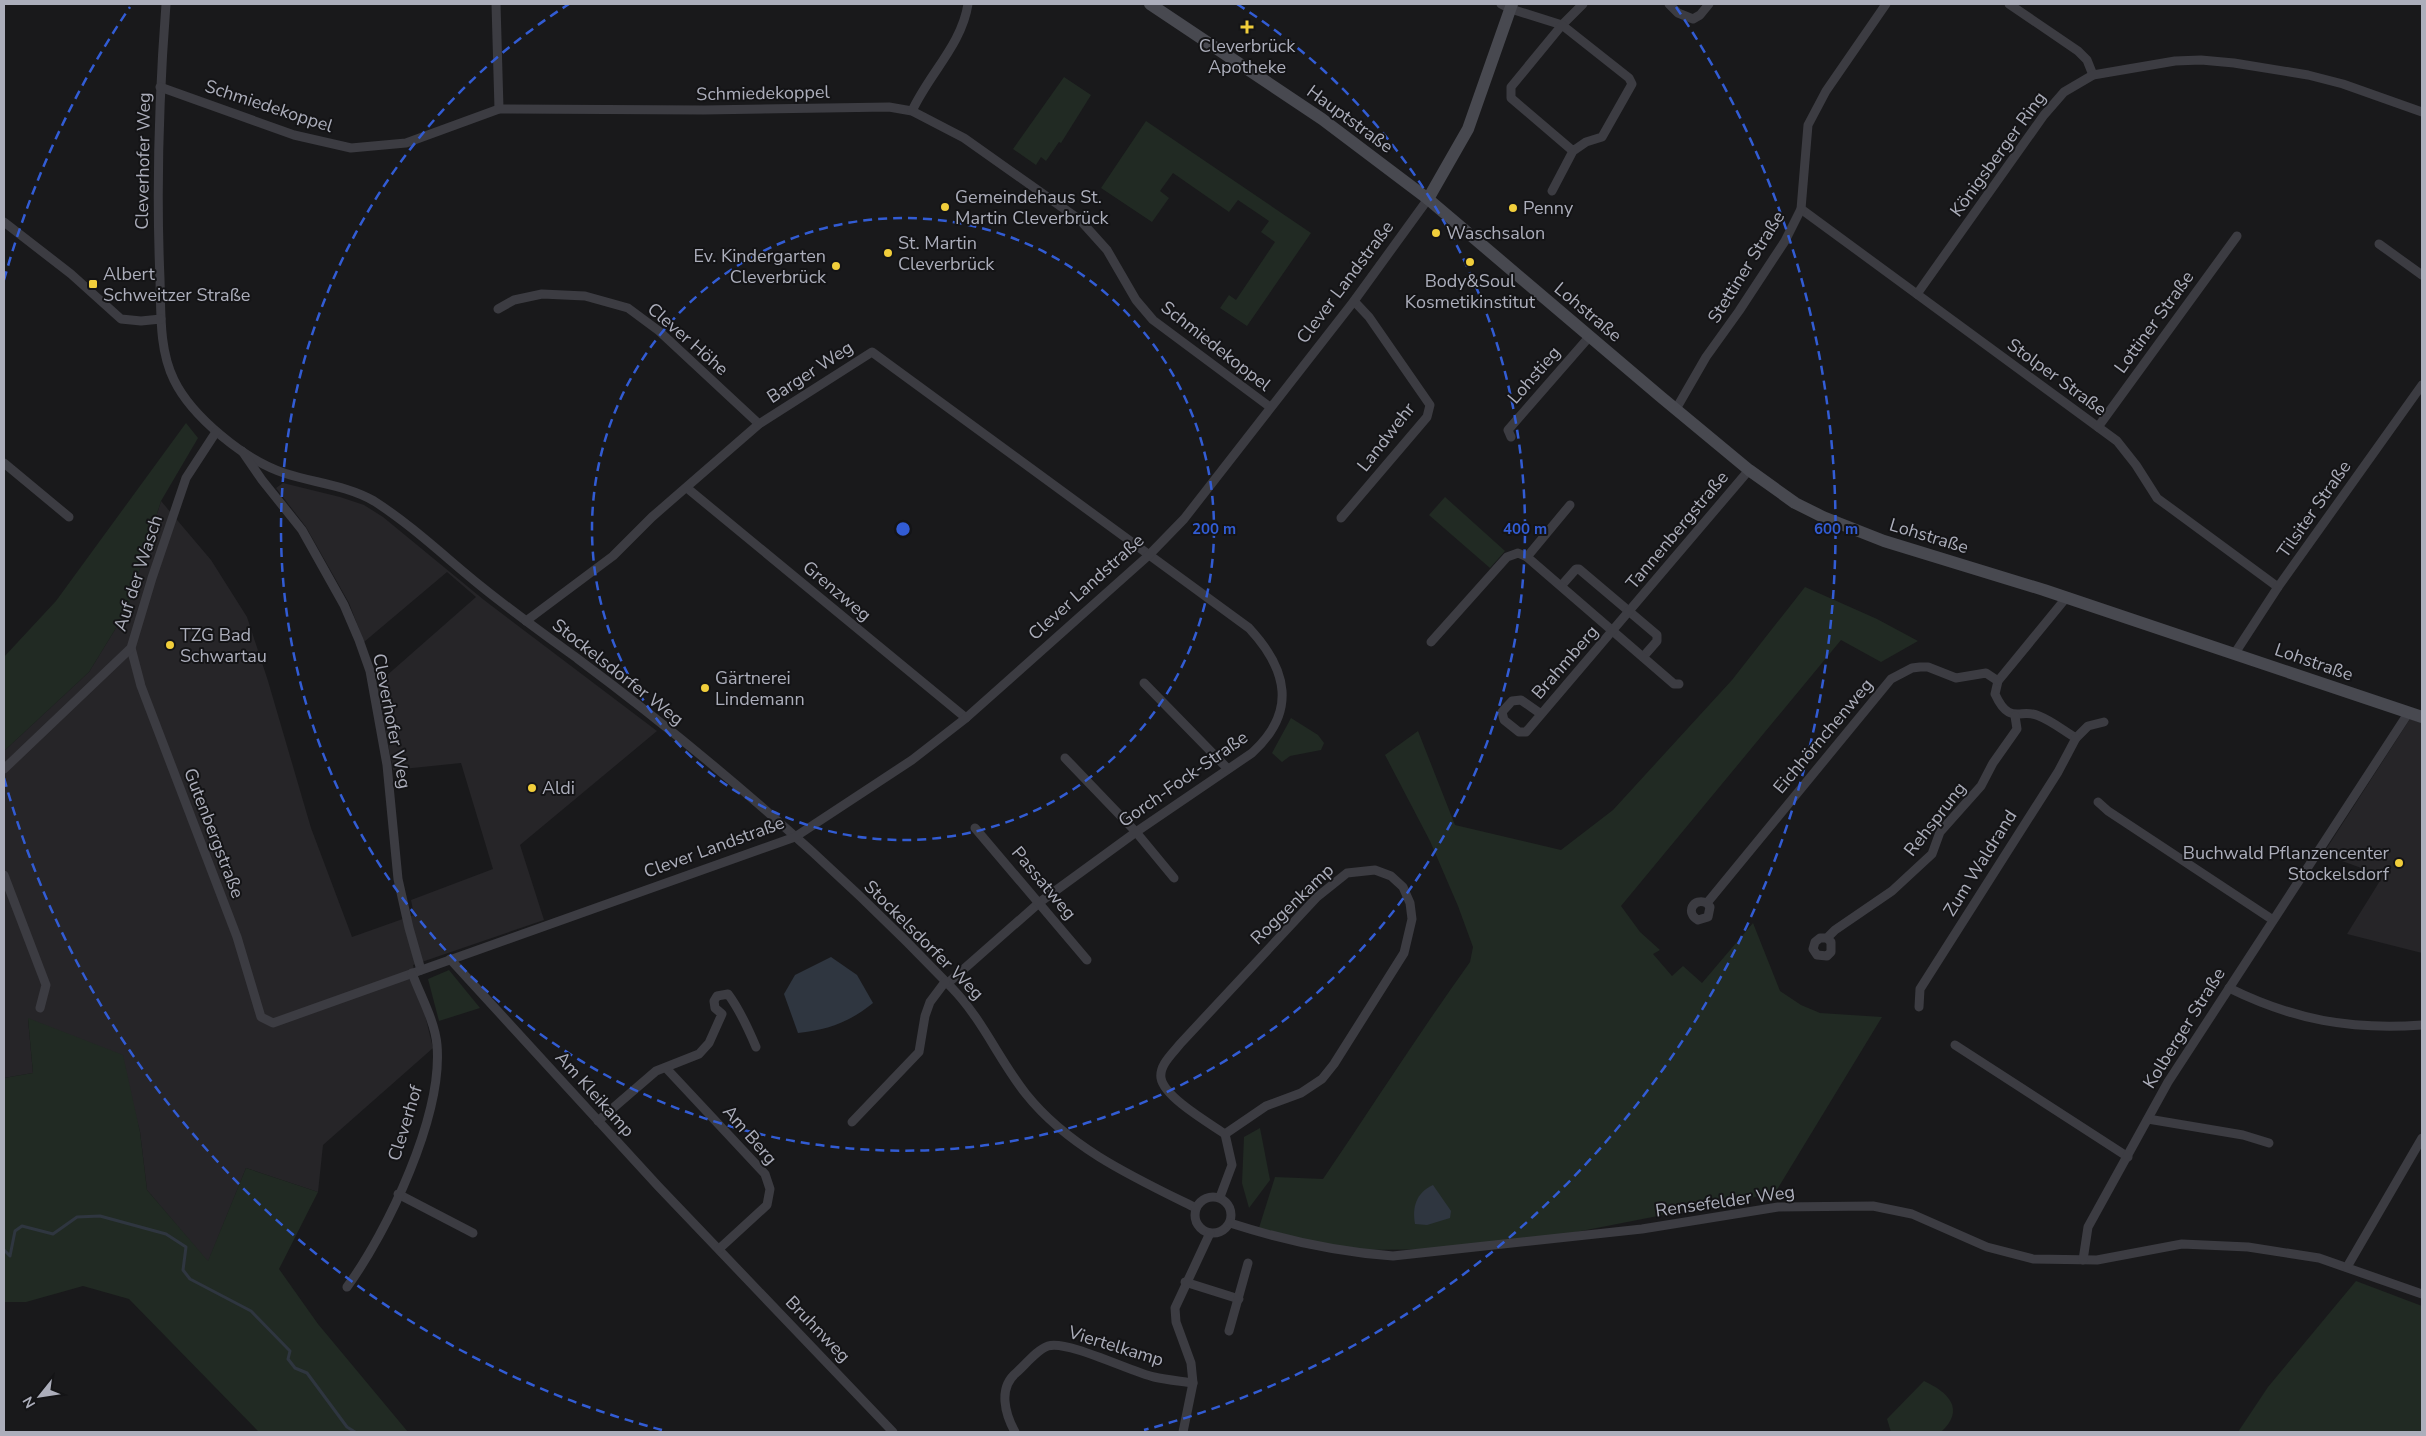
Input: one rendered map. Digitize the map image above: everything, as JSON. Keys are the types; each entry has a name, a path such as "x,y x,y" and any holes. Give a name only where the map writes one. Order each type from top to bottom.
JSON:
{"main road":[{"name":"Hauptstraße","path":"1150,4 1322,119 1428,199"},
{"name":"Clever Landstraße","path":"1428,199 1468,129 1508,6"},
{"name":"Lohstraße","path":"1428,199 1749,470 1795,504 1852,529 2235,653 2422,717"}],"street":[{"name":"Cleverhofer Weg","path":"161,319 156,198 160,87 166,4"},
{"path":"496,4 499,109"},
{"path":"912,111 922,90 960,33 968,4"},
{"path":"1552,191 1573,151 1511,98 1510,92 1511,87 1562,25 1583,4"},
{"path":"1669,4 1678,12 1693,19 1700,15 1709,4"},
{"name":"Stettiner Straße","path":"1676,409 1706,357 1785,241 1801,209 1808,125 1826,91 1886,4"},
{"path":"2009,4 2020,7 2078,51 2087,60 2093,75"},
{"name":"Clever Landstraße","path":"1508,6 1562,25 1629,78 1632,84 1602,137 1586,142 1573,151"},
{"name":"Königsberger Ring","path":"1916,294 2044,115 2064,92 2093,75 2175,61 2234,63 2308,75 2343,84 2422,112"},
{"name":"Schmiedekoppel","path":"160,87 294,135 351,148 403,144 499,109 704,110 890,107 912,111 964,138 1080,220 1107,250 1136,300 1153,320 1270,407"},
{"name":"Clever Landstraße","path":"421,970 450,958 795,837 912,760 966,718 1149,555 1184,519 1354,301 1428,199"},
{"name":"Stolper Straße","path":"1801,209 2098,428 2125,451 2158,498 2278,587"},
{"path":"4,222 71,274 121,319 141,321 161,319"},
{"name":"Lottiner Straße","path":"2098,428 2237,236"},
{"path":"2379,244 2422,275"},
{"name":"Clever Höhe","path":"498,309 514,300 542,294 585,296 628,308 659,331 759,424"},
{"name":"Landwehr","path":"1341,518 1427,417 1430,405 1369,317 1354,301"},
{"name":"Stockelsdorfer Weg","path":"161,319 164,348 173,379 195,413 216,432 241,450 280,472 342,488 368,498 399,518 526,622 623,694 795,837 947,983 987,1031 1010,1073 1049,1118 1086,1148 1120,1171 1196,1208"},
{"name":"Lohstieg","path":"1511,437 1508,430 1590,336"},
{"name":"Barger Weg","path":"526,622 613,556 652,517 759,424 872,352 1149,555"},
{"name":"Tilsiter Straße","path":"2235,653 2278,587 2422,385"},
{"name":"Auf der Wasch","path":"4,770 131,648 152,578 186,478 216,432"},
{"name":"Cleverhofer Weg","path":"241,450 302,530 344,605 370,671 387,765 398,879 408,928 421,970"},
{"path":"4,463 69,517"},
{"name":"Tannenbergstraße","path":"1613,631 1749,470"},
{"name":"Grenzweg","path":"687,488 966,718"},
{"path":"1527,557 1570,505"},
{"path":"1431,642 1507,557 1518,553 1527,557 1674,684 1680,684"},
{"name":"Gorch-Fock-Straße","path":"852,1122 919,1052 925,1016 930,1002 947,983 1040,902 1136,832 1252,753 1268,738 1283,700 1281,676 1267,647 1250,628 1149,555"},
{"name":"Tannenbergstraße","path":"1561,586 1576,569 1579,569 1656,635 1656,641 1643,657"},
{"path":"2066,598 1998,681 1995,694 1998,702 2015,716 2037,714 2076,738"},
{"name":"Brahmberg","path":"1541,714 1613,631"},
{"name":"Gutenbergstraße","path":"131,648 141,686 237,937 260,1017 273,1023 412,973"},
{"name":"Eichhörnchenweg","path":"1707,903 1891,679 1912,668 1928,667 1956,678 1986,673 1998,681"},
{"path":"1144,683 1228,768"},
{"name":"Kolberger Straße","path":"2083,1260 2088,1227 2168,1082 2409,712"},
{"name":"Rehsprung","path":"1828,938 1834,930 1892,891 1932,854 1940,832 1981,786 1993,763 2017,729 2015,716"},
{"name":"Zum Waldrand","path":"1919,1007 1920,988 2058,772 2076,738 2088,726 2104,722"},
{"path":"1065,758 1136,832 1174,878"},
{"path":"2098,802 2108,812 2273,920"},
{"name":"Passatweg","path":"975,828 1040,902 1086,960"},
{"name":"Roggenkamp","path":"1376,870 1391,876 1403,887 1410,903 1412,919 1404,953 1361,1023 1322,1079 1301,1093 1266,1106 1225,1134 1168,1091 1161,1078 1163,1066 1193,1030 1317,897 1347,873 1376,870"},
{"path":"4,875 46,985 40,1008"},
{"name":"Am Kleikamp","path":"450,958 598,1121 719,1249"},
{"path":"412,973 421,970"},
{"name":"Cleverhof","path":"347,1287 362,1267 389,1220 420,1144 434,1092 437,1044 412,973"},
{"path":"2229,988 2261,1004 2300,1017 2346,1025 2374,1027 2422,1024"},
{"path":"722,1014 715,1008 714,1001 717,996 728,994 734,1007 742,1014 756,1047"},
{"path":"598,1121 656,1071 699,1054 709,1043 722,1014 734,1007"},
{"path":"1955,1046 2128,1157"},
{"name":"Am Berg","path":"666,1068 765,1174 770,1189 767,1205 719,1249"},
{"path":"2148,1120 2243,1135 2269,1143"},
{"path":"1220,1197 1232,1164 1225,1134"},
{"path":"2347,1267 2422,1138"},
{"path":"398,1194 473,1234"},
{"path":"1208,1197 1220,1197 1229,1205 1232,1217 1230,1223 1218,1233 1204,1231 1196,1221 1196,1208 1199,1203 1208,1197"},
{"name":"Rensefelder Weg","path":"1230,1223 1275,1238 1358,1253 1393,1256 1642,1229 1778,1207 1873,1206 1912,1214 1987,1247 2033,1259 2096,1260 2182,1244 2216,1244 2319,1258 2422,1294"},
{"name":"Viertelkamp","path":"1183,1432 1192,1383 1190,1363 1176,1322 1175,1308 1185,1282 1210,1233"},
{"name":"Bruhnweg","path":"719,1249 893,1432"},
{"path":"1229,1331 1248,1263"},
{"path":"1185,1282 1239,1298"},
{"name":"Viertelkamp","path":"1015,1432 1008,1418 1005,1404 1007,1385 1011,1377 1047,1346 1056,1345 1075,1350 1154,1378 1192,1383"}],"shaded area":[{"path":"1064,77 1091,95 1061,143 1059,142 1046,161 1041,157 1036,165 1013,149"},
{"path":"1146,121 1311,233 1247,326 1220,308 1229,295 1236,300 1275,242 1261,232 1269,221 1238,200 1229,212 1173,173 1160,191 1169,198 1152,222 1101,188"},
{"path":"186,423 198,438 161,501 127,610 89,672 4,751 4,657 56,601"},
{"path":"283,483 364,505 383,517 484,600 657,731 520,845 544,920 413,965 433,1048 323,1145 318,1192 246,1168 208,1262 147,1190 140,1132 130,1095 28,1019 33,1073 4,1078 4,751 89,672 127,610 161,501 211,560 247,617 268,681 311,828 352,937 414,915 411,900 493,869 461,763 393,770 377,684 476,597 447,572 364,642 349,603 306,527 276,488"},
{"path":"1445,497 1505,551 1490,568 1429,515"},
{"path":"1805,587 1877,619 1918,641 1881,662 1841,640 1621,906 1640,932 1660,950 1653,954 1672,976 1683,966 1702,983 1753,923 1780,991 1801,1005 1820,1013 1882,1017 1775,1193 1490,1249 1339,1250 1258,1231 1275,1177 1323,1179 1470,962 1473,947 1458,906 1430,841 1385,755 1418,731 1455,825 1561,850 1613,810 1732,680"},
{"path":"1291,718 1318,735 1324,743 1321,750 1290,756 1282,762 1272,753"},
{"path":"2410,719 2422,723 2422,953 2347,934 2383,876 2323,854"},
{"path":"831,957 857,975 873,1003 856,1015 838,1024 819,1030 798,1033 784,994 795,975"},
{"path":"449,970 480,1008 439,1021 428,979"},
{"path":"28,1018 123,1055 140,1132 147,1190 208,1261 246,1168 318,1192 279,1269 318,1324 408,1432 259,1432 129,1299 83,1286 26,1302 4,1302 4,1078 33,1073"},
{"path":"1260,1128 1270,1180 1249,1208 1242,1183 1244,1137"},
{"path":"1433,1185 1451,1211 1450,1218 1427,1225 1415,1224 1414,1212 1416,1201 1427,1188"},
{"path":"2356,1281 2422,1306 2422,1432 2238,1432 2268,1387"},
{"path":"1924,1381 1940,1390 1951,1402 1953,1409 1948,1424 1941,1432 1891,1432 1887,1419"}],"waterway":[{"path":"4,1250 10,1256 15,1231 22,1226 53,1234 77,1217 100,1216 166,1234 186,1247 183,1270 190,1279 251,1311 290,1351 288,1359 295,1368 307,1373 347,1427 355,1432"}],"place":[{"name":"Cleverbrück Apotheke","path":"1247,27"},
{"name":"Gemeindehaus St. Martin Cleverbrück","path":"945,207"},
{"name":"Penny","path":"1513,208"},
{"name":"Waschsalon","path":"1436,233"},
{"name":"St. Martin Cleverbrück","path":"888,253"},
{"name":"Body&Soul Kosmetikinstitut","path":"1470,262"},
{"name":"Ev. Kindergarten Cleverbrück","path":"836,266"},
{"name":"Albert Schweitzer Straße","path":"93,284"},
{"name":"TZG Bad Schwartau","path":"170,645"},
{"name":"Gärtnerei Lindemann","path":"705,688"},
{"name":"Aldi","path":"532,788"},
{"name":"Buchwald Pflanzencenter Stockelsdorf","path":"2399,863"}]}
